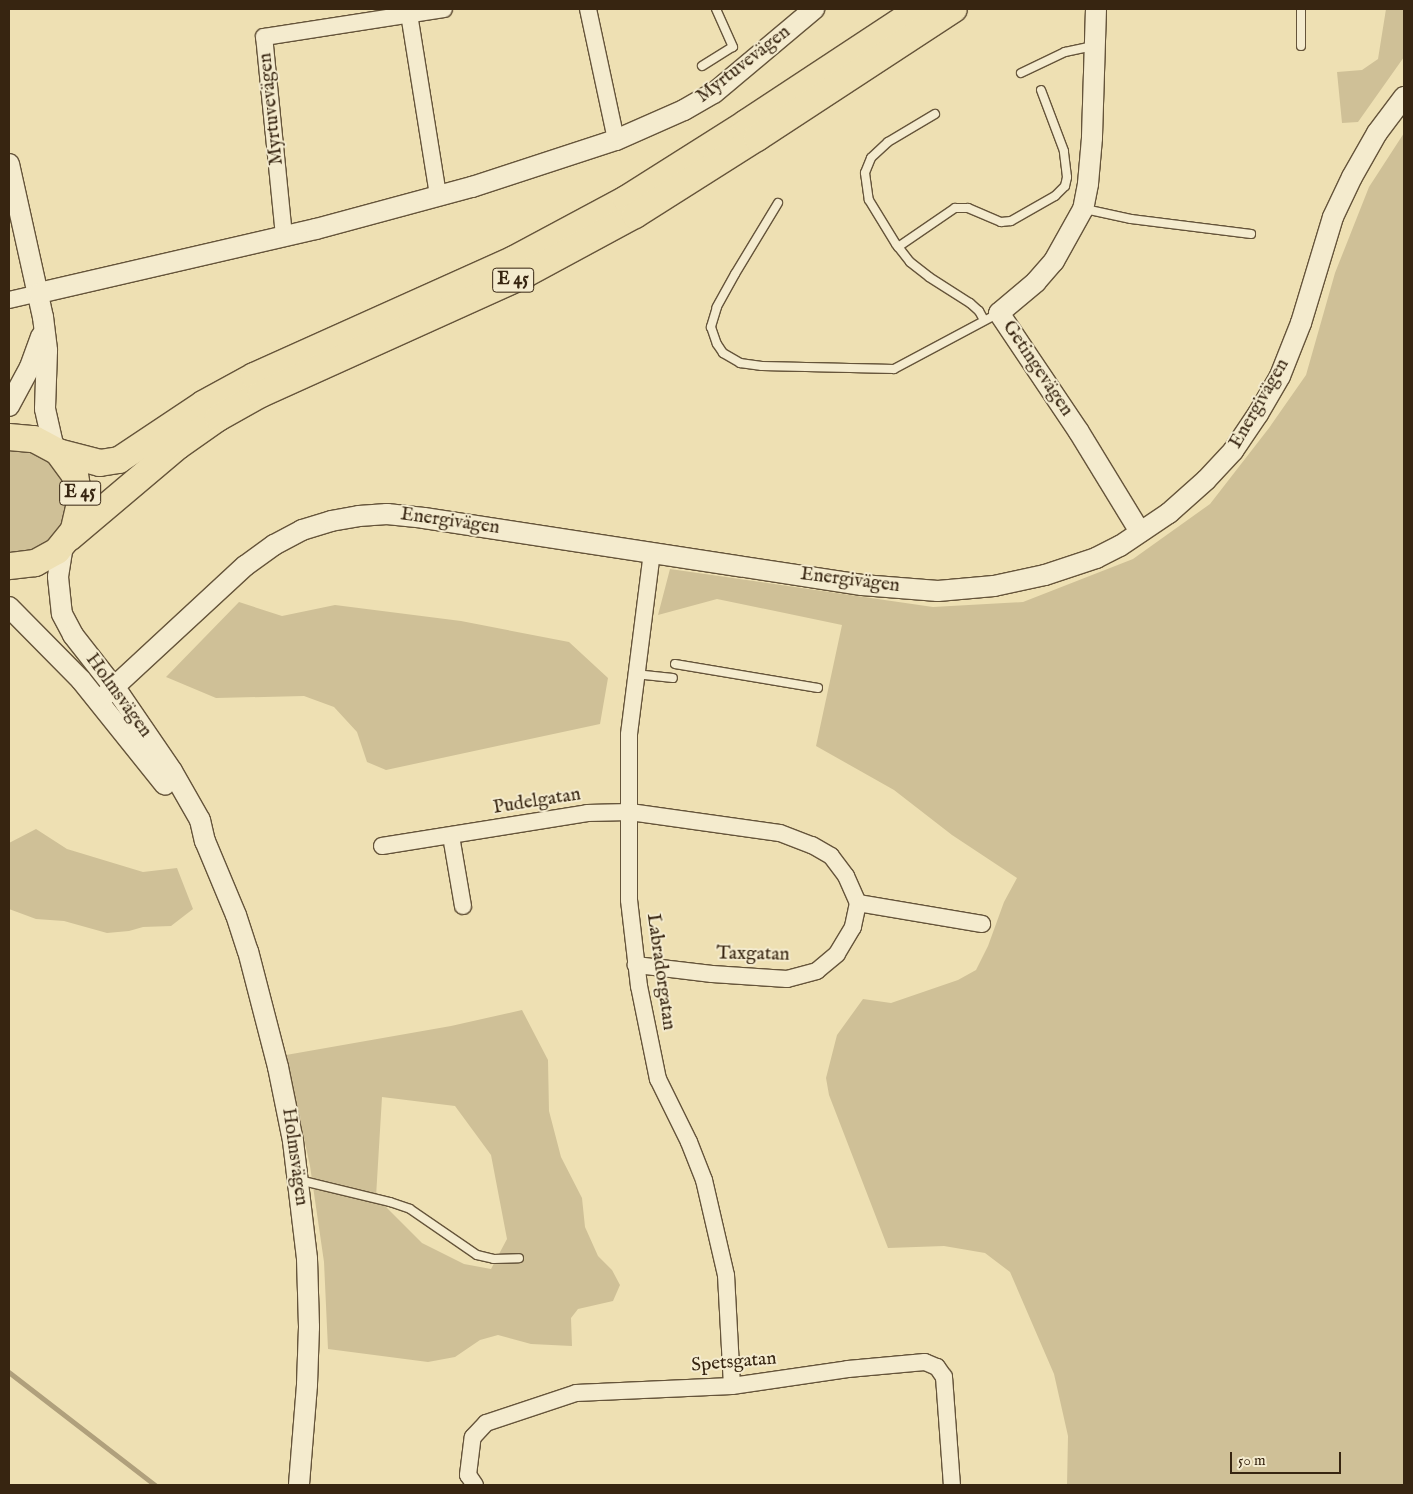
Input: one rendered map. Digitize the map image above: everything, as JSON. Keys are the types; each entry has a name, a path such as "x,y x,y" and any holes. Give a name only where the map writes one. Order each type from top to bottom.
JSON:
{"highway":[{"name":"E 45","path":"9,437 34,439 56,451 100,464 119,460 204,404 254,376 514,259 634,194 919,9"},
{"name":"E 45","path":"9,566 35,563 50,556 178,446 218,418 261,394 524,275 635,215 954,9"},
{"name":"E 45","path":"56,451 75,475 80,494 77,521 66,542"}],"street":[{"name":"Myrtuvevägen","path":"284,236 264,36 444,9"},
{"path":"588,9 616,140"},
{"name":"Myrtuvevägen","path":"9,300 284,236 438,196 616,140 684,110 714,93 814,9"},
{"name":"Getingevägen","path":"1096,9 1092,138 1088,184 1082,208 1054,261 1036,282 991,316 1079,432 1140,532"},
{"path":"409,14 438,196"},
{"name":"Energivägen","path":"99,701 245,566 288,537 302,530 331,521 387,514 415,517 862,585 938,591 994,586 1045,575 1096,558 1169,513 1206,480 1233,451 1258,414 1280,376 1301,323 1333,217 1348,185 1377,133 1404,97"},
{"path":"9,164 39,293 47,351 45,409 56,451"},
{"path":"9,406 30,367 43,330"},
{"name":"Holmsvägen","path":"66,542 58,577 62,614 73,635 114,688 172,771 200,820 205,841 236,915 256,978 288,1110 299,1180 307,1259 309,1327 304,1430 299,1485"},
{"name":"Labradorgatan","path":"652,552 635,674 630,735 629,900 636,965 658,1079 689,1142 704,1180 726,1275 732,1386"},
{"name":"Holmsvägen","path":"9,607 58,655 99,701 158,773 191,825 205,841"},
{"path":"630,812 780,833 812,845 831,856 846,876 858,903 982,924"},
{"name":"Pudelgatan","path":"382,846 587,813 630,812"},
{"path":"450,836 463,906"},
{"name":"Taxgatan","path":"636,965 712,974 787,979 817,971 837,954 853,927 858,903"},
{"name":"Spetsgatan","path":"475,1485 468,1475 473,1437 486,1424 576,1393 732,1386 924,1362 937,1368 944,1378 952,1485"}],"lane":[{"name":"Myrtuvevägen","path":"702,66 732,47 716,9"},
{"path":"1301,9 1301,46"},
{"path":"1021,73 1065,52 1085,46 1096,46"},
{"path":"898,247 955,208 968,208 1001,222 1011,221 1055,196 1065,186 1067,177 1064,151 1041,90"},
{"path":"934,114 888,142 871,158 865,173 869,200 898,247 910,262 928,277 991,316"},
{"path":"778,203 734,274 717,307 711,326 717,344 723,353 740,363 762,366 894,369 991,316"},
{"path":"1082,208 1131,219 1251,234"},
{"path":"675,664 818,688"},
{"path":"635,674 673,678"},
{"path":"299,1180 390,1202 410,1210 477,1255 494,1260 519,1258"}],"shaded area":[{"path":"1386,9 1404,9 1404,57 1358,122 1342,123 1337,72 1362,70 1378,59"},
{"path":"1404,133 1404,1485 1067,1485 1068,1436 1054,1374 1010,1272 985,1253 944,1246 888,1248 829,1095 826,1078 837,1035 863,999 891,1003 958,980 976,970 988,946 1004,902 1017,878 952,835 894,790 816,746 842,625 717,599 658,615 670,569 933,607 1023,602 1133,559 1210,504 1269,428 1306,375 1335,273 1369,187"},
{"path":"9,448 33,451 52,463 64,481 68,503 62,525 48,542 29,552 9,554"},
{"path":"239,602 282,616 335,605 461,621 569,642 608,678 600,724 386,770 367,762 357,732 334,707 304,696 216,698 166,677"},
{"path":"36,829 67,849 143,872 177,868 193,909 171,926 143,927 129,931 107,933 64,921 36,919 9,909 9,843"},
{"path":"522,1010 548,1060 549,1111 561,1157 582,1198 585,1227 598,1256 612,1270 620,1285 613,1301 578,1309 571,1318 572,1346 531,1344 498,1335 480,1340 455,1357 428,1362 328,1349 324,1262 310,1166 286,1055 451,1026","holes":["382,1097 455,1106 491,1155 507,1239 491,1269 464,1264 422,1243 376,1197"]}],"waterway":[{"path":"9,1372 155,1485"}]}
